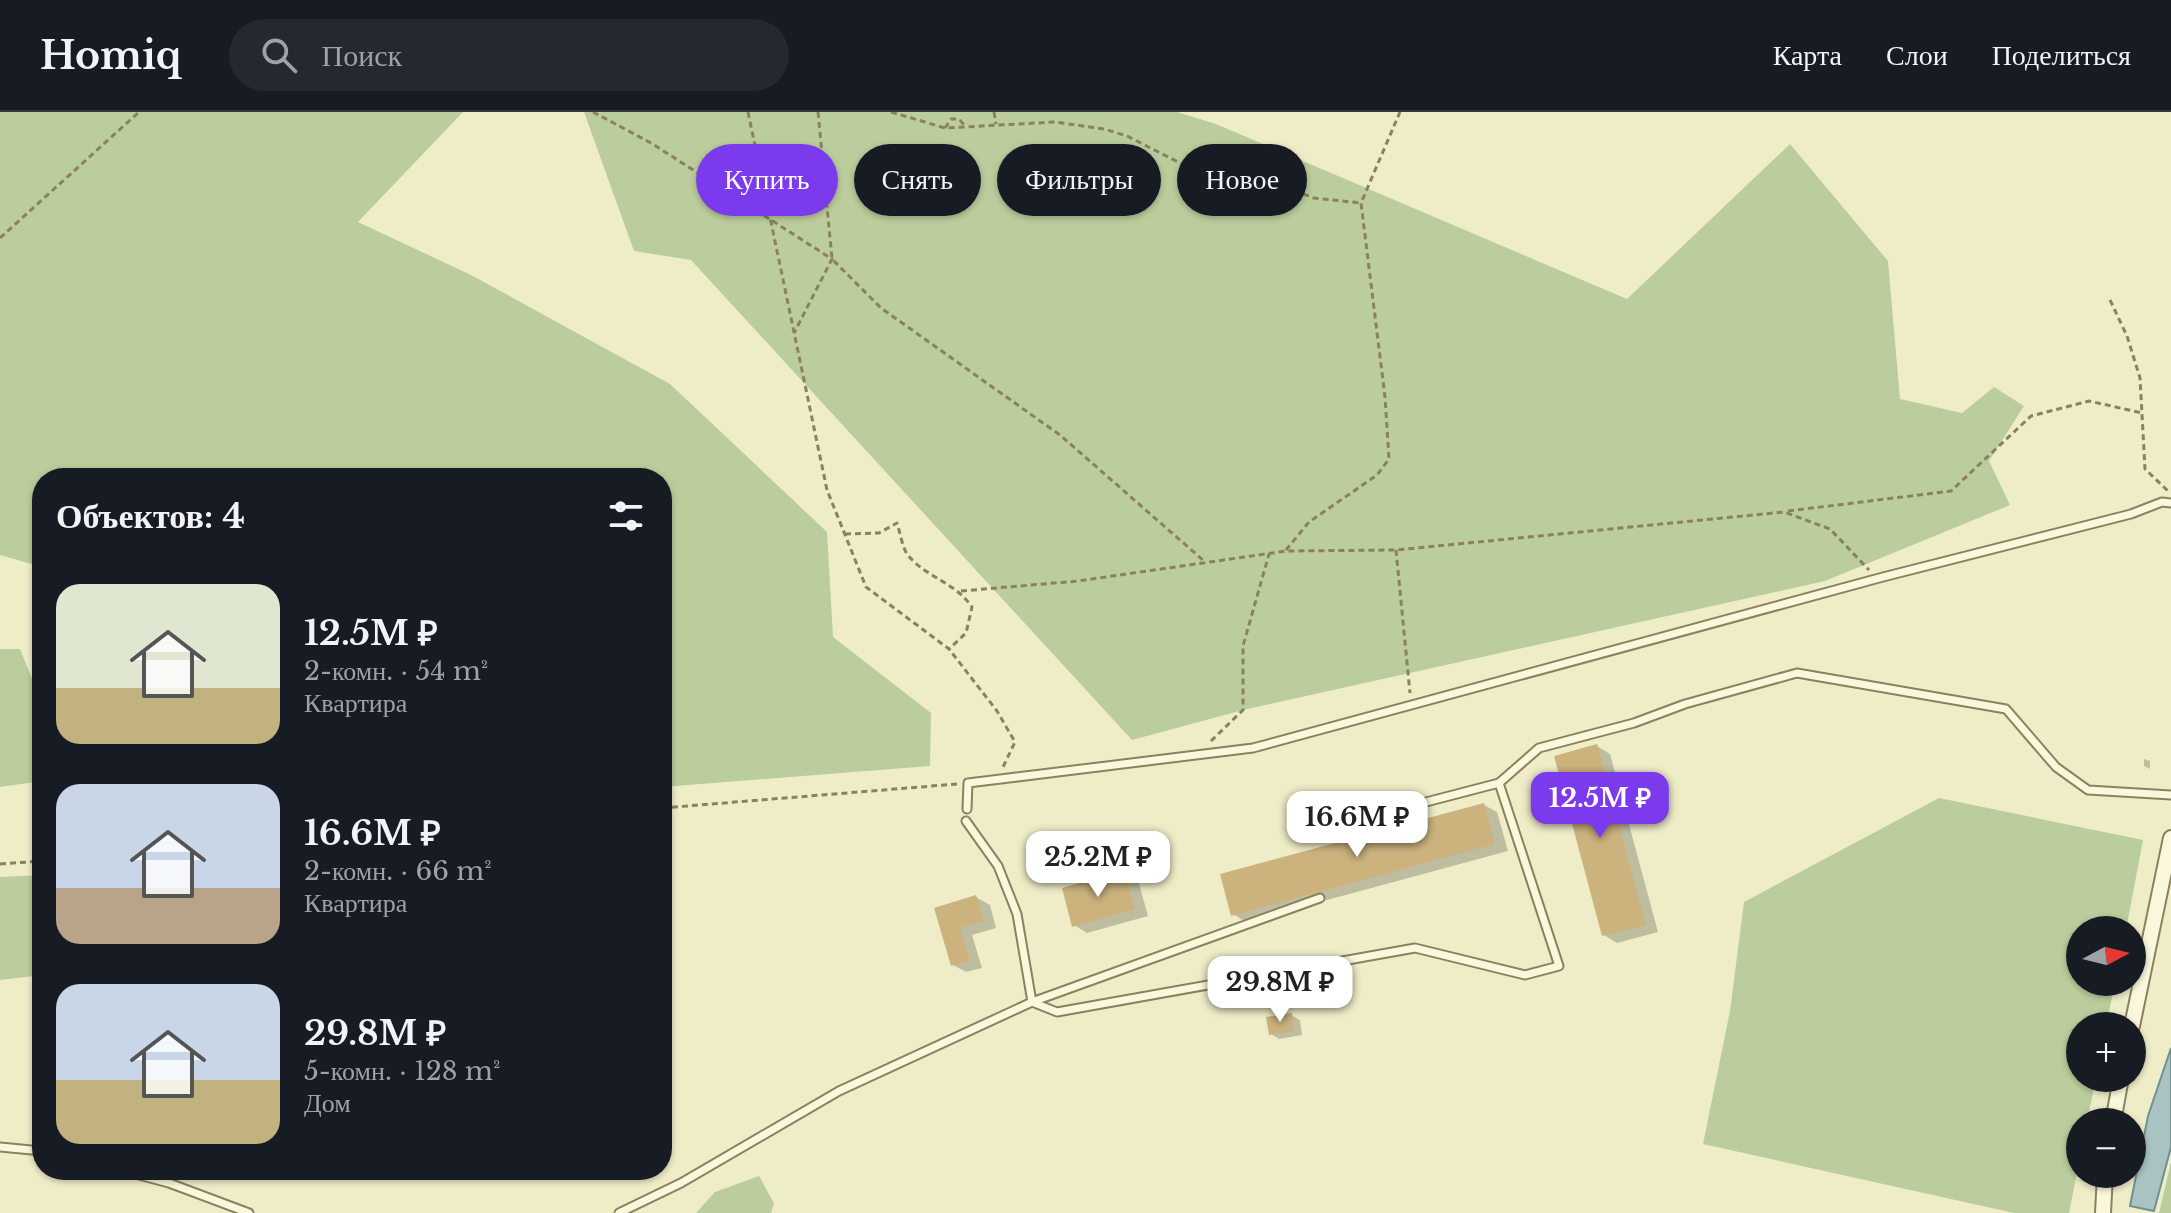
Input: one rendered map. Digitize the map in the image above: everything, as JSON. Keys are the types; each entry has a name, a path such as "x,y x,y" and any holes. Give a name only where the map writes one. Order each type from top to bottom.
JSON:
{"street":[{"path":"2135,1012 2171,838"},
{"path":"2103,1213 2104,1188"}],"lane":[{"path":"967,809 968,783 1253,748 1883,577 2131,514 2162,502 2171,503"},
{"path":"1380,814 1499,783 1539,748 1634,723 1685,704 1797,673 2006,709 2056,767 2088,790 2171,795"},
{"path":"1032,1002 1057,1012 1415,948 1525,975 1559,966 1499,783"},
{"path":"966,821 998,866 1017,914 1032,1002"},
{"path":"619,1213 681,1183 839,1091 1032,1002 1134,968 1320,898"},
{"path":"0,1147 32,1150"},
{"path":"158,1180 249,1213"}],"path":[{"path":"0,238 139,112"},
{"path":"593,112 651,143 832,259 881,308 1060,435 1204,561"},
{"path":"748,112 827,490 866,587 949,649 997,711 1015,742 1003,767 984,781"},
{"path":"794,333 832,259 818,114 824,112"},
{"path":"891,112 945,128 1055,122 1104,129 1194,170 1215,170 1258,188 1280,185 1314,198 1361,203"},
{"path":"994,112 996,124"},
{"path":"1286,551 1309,522 1377,475 1389,459 1385,397 1361,203 1400,112"},
{"path":"945,128 951,119 959,119 964,125"},
{"path":"2110,300 2127,336 2140,378 2145,469 2171,494"},
{"path":"961,591 1078,581 1286,551 1396,550 1784,512 1951,491 2031,416 2089,401 2142,413"},
{"path":"1784,512 1830,529 1866,568 1883,577"},
{"path":"845,534 879,533 897,523 906,552 936,578 961,591 972,607 966,633 949,649"},
{"path":"1396,550 1411,706"},
{"path":"1194,757 1243,710 1243,646 1269,554"},
{"path":"672,807 968,783"},
{"path":"0,864 32,862"}],"green space":[{"path":"0,112 463,112 358,222 471,275 670,384 827,532 833,637 931,713 930,766 672,786 672,468 32,468 32,564 0,555"},
{"path":"584,112 1177,112 1263,144 1177,144 1177,216 1307,216 1307,163 1627,299 1790,144 1888,261 1900,399 1962,413 1994,387 2024,406 1989,461 2010,505 1825,581 1243,710 1132,740 691,260 634,251"},
{"path":"0,649 20,649 32,679 32,782 0,787"},
{"path":"1939,798 2143,840 2129,916 2066,916 2066,996 2112,996 2109,1012 2066,1012 2066,1092 2093,1092 2090,1108 2066,1108 2066,1188 2074,1188 2069,1213 2014,1213 1703,1144 1730,1011 1744,902"},
{"path":"32,875 32,976 0,980 0,877"},
{"path":"2171,1162 2171,1213 2159,1213"},
{"path":"759,1176 774,1203 771,1213 696,1213 715,1192"}],"water":[{"path":"2171,1048 2171,1147 2154,1211 2130,1206 2134,1188 2146,1188 2148,1116"}],"building":[{"path":"1597,744 1646,925 1602,936 1554,756"},
{"path":"1484,803 1495,844 1231,916 1220,874"},
{"path":"1124,870 1135,909 1072,927 1062,888"},
{"path":"976,895 984,921 960,928 970,961 951,966 934,908"},
{"path":"1292,1013 1294,1031 1269,1035 1266,1017"}]}
